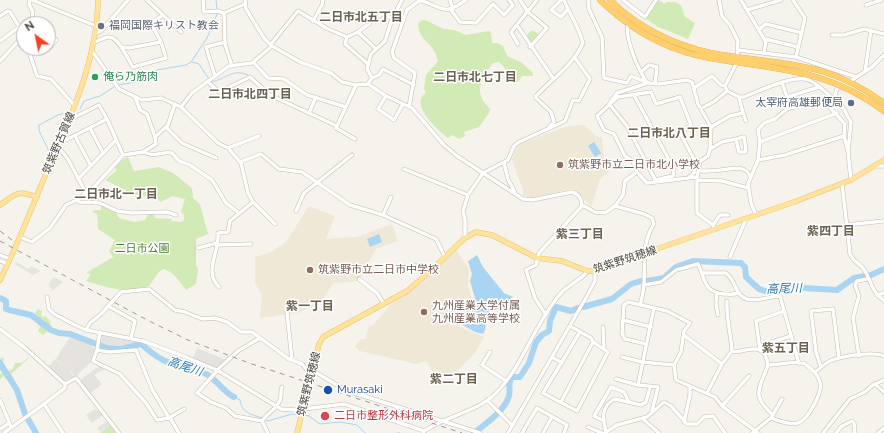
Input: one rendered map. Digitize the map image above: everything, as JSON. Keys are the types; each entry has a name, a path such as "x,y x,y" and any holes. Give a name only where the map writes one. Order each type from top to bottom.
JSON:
{"highway":[{"path":"600,0 628,25 653,39 683,52 708,58 774,61 822,72 861,88 884,103"},
{"path":"610,0 632,19 670,40 712,53 820,76 852,90 884,111"}],"main road":[{"name":"筑紫野古賀線","path":"0,280 71,119 92,51 98,0"},
{"name":"筑紫野筑穂線","path":"297,433 319,344 323,337 407,290 422,279 465,238 476,232 484,232 538,258 562,261 587,271 594,271 644,254 714,227 746,219 851,180 884,160"},
{"path":"0,205 16,192 23,192 37,197"}],"street":[{"path":"33,16 33,12 28,4 31,0 96,26"},
{"path":"94,34 101,31 128,0"},
{"path":"147,0 181,32"},
{"path":"202,0 204,12 218,11 224,13 245,2 246,10 264,38 272,45 298,61 330,73 342,82 356,85 368,84 386,96 414,110 444,145 457,156 523,199 532,200 572,192 579,196 582,205 599,213 606,213 615,206 623,195 625,182 637,172"},
{"path":"313,20 322,5 323,0"},
{"path":"372,78 367,70 371,54 385,41 392,19 402,0"},
{"path":"409,107 414,85 415,72 394,58 392,52 407,10 419,0 446,11 466,0"},
{"path":"450,0 452,9 460,22 476,23 493,4 504,15 513,5 509,0"},
{"path":"520,0 528,12 547,28 530,46"},
{"path":"518,44 511,32 537,0"},
{"path":"561,0 552,10 560,17 568,9"},
{"path":"545,130 554,122 552,113 536,96 575,58 582,42 576,23 564,0"},
{"path":"588,0 590,9 602,37 604,78 627,83 631,76 655,83 687,80 691,81 698,104 702,108 711,127 710,149 708,156 700,161 698,171 698,213 714,227 719,216 728,215"},
{"path":"623,0 645,17 656,0"},
{"path":"719,0 722,16 733,29 738,40 737,59 725,86"},
{"path":"741,0 765,39 766,43 764,52"},
{"path":"747,10 781,0"},
{"path":"793,0 805,18 796,57"},
{"path":"866,5 881,0"},
{"path":"0,16 8,11 16,21"},
{"path":"181,107 192,93 215,76 232,66 253,62 272,45 298,11 347,37"},
{"path":"224,13 225,42 232,66"},
{"path":"368,64 345,44 347,37 358,32 384,13 392,19"},
{"path":"123,47 125,56 135,67 166,58 161,42 151,23 163,15"},
{"path":"759,29 766,24 802,33"},
{"path":"518,25 530,46 553,78"},
{"path":"628,25 627,32 641,72 648,82"},
{"path":"832,35 844,35 860,29 871,30 884,34"},
{"path":"0,41 16,30"},
{"path":"865,72 871,30"},
{"path":"358,32 376,49"},
{"path":"93,43 111,37 123,47 129,48 161,42"},
{"path":"765,39 798,47"},
{"path":"215,76 206,47 225,42"},
{"path":"0,61 16,44"},
{"path":"738,50 796,57 856,77"},
{"path":"92,51 98,57 115,85 144,100 161,98 181,107 218,143 228,148 240,162 248,193 253,202 275,224"},
{"path":"852,80 865,72 884,55"},
{"path":"31,56 37,76 51,79 75,106"},
{"path":"465,238 466,219 463,210 468,195 483,174 509,159 516,144 565,121 573,100 578,101 590,80 575,58"},
{"path":"253,62 268,78 284,79 307,95 346,108"},
{"path":"641,72 649,65 657,67 655,83"},
{"path":"368,84 372,78 379,75 383,69 414,85"},
{"path":"694,88 712,76 721,85 725,86 727,91 739,97 744,97 782,83 803,79 811,81 845,110"},
{"path":"208,82 218,92 250,77 270,95 338,126"},
{"path":"609,106 617,93 648,82"},
{"path":"782,83 787,97 819,87"},
{"path":"355,139 336,128 356,85"},
{"path":"837,89 835,94 852,122 848,151"},
{"path":"702,108 715,101 727,91"},
{"path":"634,95 674,169 673,176 647,183 637,172 633,161 625,156 614,134 604,130 597,119 597,116 618,97 651,92 656,104 680,97 691,125 680,133 696,162 695,172 688,178"},
{"path":"20,237 32,242 50,228 66,205 77,200 95,186 123,155 143,152 156,144 155,137 146,114 140,110 135,96"},
{"path":"386,96 378,109 394,120 403,104"},
{"path":"309,113 316,97"},
{"path":"739,97 746,121"},
{"path":"756,215 748,188 750,176 758,160 760,142 758,133 760,126 768,120 775,119 787,109 822,99 837,113 845,124 844,136 848,151 851,180"},
{"path":"155,137 166,127 175,104"},
{"path":"71,119 99,105 123,155"},
{"path":"609,106 627,126 656,181"},
{"path":"760,142 837,113"},
{"path":"711,127 730,116 743,114"},
{"path":"62,138 66,140 107,119"},
{"path":"166,127 182,143 216,158"},
{"path":"90,128 103,153"},
{"path":"75,136 91,166"},
{"path":"228,148 259,136"},
{"path":"758,160 785,155 844,136"},
{"path":"710,149 722,142 736,139"},
{"path":"78,179 116,140"},
{"path":"58,147 68,159 86,193"},
{"path":"143,152 154,156 166,152 172,153 179,161 190,165 212,180 226,203 239,213"},
{"path":"240,162 261,154 279,169 298,170 349,204 383,215 437,240 445,256"},
{"path":"296,211 304,193 352,155"},
{"path":"504,162 508,179 516,194"},
{"path":"876,166 884,166"},
{"path":"698,171 724,170 730,168 742,169 748,172 750,176"},
{"path":"404,169 468,195"},
{"path":"656,181 688,178 722,181 748,188"},
{"path":"842,183 850,254 863,269 867,279 877,295 884,301"},
{"path":"383,215 391,197"},
{"path":"77,200 79,202 100,203 117,211 132,213 167,212 176,215"},
{"path":"219,287 214,280 211,262 217,244 218,233 228,232 230,221 253,202"},
{"path":"546,315 535,298 526,270 536,265 539,253 582,205"},
{"path":"615,206 644,214 652,218 654,224 647,234 644,254 644,285 640,305"},
{"path":"730,257 746,219"},
{"path":"846,225 884,221"},
{"path":"198,248 217,244 251,244"},
{"path":"0,255 10,259"},
{"path":"0,261 8,264"},
{"path":"644,285 663,282 676,270 698,264 708,289 717,293 738,293 754,300 780,296 800,364"},
{"path":"47,297 50,309 54,314 86,330 150,343 217,371 277,406 303,410 344,404 422,432 440,421 487,400 496,393 506,381 555,301 570,285 586,275 587,271"},
{"path":"508,433 594,283 594,271"},
{"path":"703,274 726,273 732,278 738,293"},
{"path":"359,279 377,292 384,304"},
{"path":"859,356 853,318 859,296 855,285 858,281 867,279"},
{"path":"86,330 90,323 121,292 149,289 175,310 186,312 202,319 215,318 227,322 241,332 252,332 292,360 302,364 312,372 342,389 480,433"},
{"path":"717,293 716,304 718,315"},
{"path":"877,295 884,293"},
{"path":"727,294 738,298"},
{"path":"707,393 722,364 732,351 732,338 726,314 726,301"},
{"path":"646,344 625,339 622,334 624,305 628,302 667,311 690,323 684,331 681,352 674,365 676,380 715,398 722,406 757,432"},
{"path":"108,306 135,321 131,338"},
{"path":"638,385 654,308"},
{"path":"821,367 816,352 811,311 833,309 839,358"},
{"path":"760,350 757,320 784,311"},
{"path":"287,312 292,360"},
{"path":"623,320 651,327"},
{"path":"570,326 591,338 593,342 604,347 608,352 577,411 544,394 580,332"},
{"path":"603,326 604,347"},
{"path":"0,329 24,347 65,384"},
{"path":"100,332 99,342 93,361 120,374 146,403 157,420 170,418 184,409"},
{"path":"684,335 722,364"},
{"path":"760,346 791,336"},
{"path":"260,338 238,351 208,380 197,393 211,402 226,408 234,416 263,419 277,406 281,399 282,387"},
{"path":"561,402 593,342"},
{"path":"732,351 735,352 749,348 760,350 766,356 768,365 761,380 758,394 763,406 772,417 784,423 798,423 809,413 820,390 821,383 815,372 805,364 768,365"},
{"path":"97,349 109,352 136,350 152,389 179,433"},
{"path":"490,352 482,365 506,381"},
{"path":"815,372 830,361 839,358 875,353 884,356"},
{"path":"552,357 562,363"},
{"path":"622,357 642,362 674,365"},
{"path":"722,406 749,376"},
{"path":"0,429 22,419 65,388 65,384 76,378 119,433"},
{"path":"616,379 638,385 658,387 652,411"},
{"path":"823,433 846,402 884,380"},
{"path":"875,384 884,392"},
{"path":"605,433 604,410 609,403 614,399 641,405 646,402 650,387"},
{"path":"684,422 690,395 690,387"},
{"path":"604,421 594,416 611,388 624,392 629,402"},
{"path":"752,433 757,432 772,417 782,399"},
{"path":"0,400 10,425"},
{"path":"487,400 512,425"},
{"path":"605,433 617,425 643,419 664,402 668,403 684,422 691,425 697,424 704,417 713,416 724,433"},
{"path":"44,404 63,433"},
{"path":"522,433 537,408 567,425 564,433"},
{"path":"542,433 552,417"},
{"path":"263,419 268,433"},
{"path":"643,419 659,433"},
{"path":"836,433 842,426 852,421 854,423 855,433"},
{"path":"4,433 10,425"},
{"path":"588,427 605,433"},
{"path":"878,433 884,428"}],"shaded area":[{"name":"筑紫野市立二日市北小学校","path":"584,125 595,135 602,138 605,170 609,172 600,179 591,207 576,190 571,189 531,198 523,196 523,190 512,160 515,151 520,144 565,127"},
{"name":"筑紫野市立二日市中学校","path":"309,206 335,216 326,239 357,237 392,224 398,241 376,249 358,281 333,283 323,300 298,313 260,318 262,296 255,282 255,257 271,252 286,242"},
{"name":"九州産業大学付属 九州産業高等学校","path":"456,250 469,269 468,286 472,299 471,303 458,322 458,326 484,337 475,353 457,371 438,379 426,361 416,364 357,349 355,346 361,339 365,339 369,326 372,326 393,302 425,281"},
{"path":"16,262 29,269 31,266 41,271 33,275 15,264"},
{"path":"54,277 63,282 52,291 51,288 48,287 50,286 48,284"},
{"path":"101,333 138,341 127,346 107,345 100,343"},
{"path":"71,335 96,348 91,362 75,377 71,372 73,369 62,361 60,362 56,359"},
{"path":"197,348 226,360 215,368 193,358"},
{"path":"55,359 60,363 62,361 73,369 70,372 74,377 63,381 48,367"},
{"path":"99,366 107,368 94,375 102,384 91,393 80,380"},
{"path":"95,409 97,411 100,410 103,415 92,423 86,415"},
{"path":"107,421 110,425 100,432 97,428"}],"green space":[{"path":"659,0 665,4 667,2 675,2 681,5 685,17 695,23 688,39 656,26 656,24 655,25 646,19"},
{"path":"422,20 444,29 454,30 466,35 489,31 491,33 492,43 497,43 503,46 507,56 521,62 533,73 533,76 522,76 518,82 512,83 504,67 499,62 493,63 483,78 480,87 483,101 490,109 489,113 479,127 464,132 465,136 459,139 452,135 448,138 438,130 427,117 421,104 421,98 426,93 424,88 426,75 438,61 433,48 420,33 418,23"},
{"path":"532,30 539,34 531,43 526,36"},
{"name":"二日市公園","path":"128,157 134,171 159,167 173,173 192,188 193,198 200,204 208,234 196,239 196,266 198,269 196,284 186,290 173,274 163,269 158,273 149,286 139,288 124,290 86,281 91,274 86,273 113,257 109,251 115,240 98,229 97,214 92,212 95,210 101,210 101,205 115,211 119,218 135,222 145,220 149,213 154,214 155,218 172,219 171,221 181,222 184,220 184,215 181,212 185,199 173,196 160,202 157,198 133,194 105,180 116,171 115,167 122,160"},
{"path":"415,262 426,266 421,271 412,266"},
{"path":"38,309 42,311 41,316 46,317 50,321 51,328 43,335 38,331 40,327 34,319 37,317 35,313"},
{"path":"2,357 4,358 3,364 8,371 13,369 15,363 22,363 29,358 11,374 15,382 12,384 3,376 0,379 0,374 2,373 0,370 0,359"},
{"path":"110,425 116,433 100,433"}],"water":[{"path":"594,142 601,153 595,157 588,146"},
{"path":"379,234 382,242 370,247 367,239"},
{"path":"477,255 483,267 504,293 513,297 500,308 488,312 483,334 475,332 459,323 475,298 470,281 472,274 468,261"}],"waterway":[{"path":"216,0 217,9"},
{"path":"118,85 136,82 157,70 186,65 191,62 207,38 218,12"},
{"path":"192,62 199,64 209,79"},
{"path":"211,82 217,81 233,73 248,75"},
{"path":"80,109 84,101 100,96 114,87"},
{"path":"50,155 40,132 39,125 58,115 69,112"},
{"name":"高尾川","path":"647,281 664,278 676,267 693,261 741,263 745,267 746,277 759,289 768,292 788,287 837,290 854,278 865,276"},
{"name":"高尾川","path":"869,276 884,269"},
{"name":"高尾川","path":"583,307 612,299 631,284 641,281"},
{"name":"高尾川","path":"0,298 6,301 6,309 31,315 51,330 59,333 70,334 107,348 121,349 141,344 154,355 163,360 208,375 234,397"},
{"name":"高尾川","path":"474,433 494,417 507,402 510,391 509,384 512,377 520,377 529,363 536,342 542,335 549,331 550,321 556,307 571,311 578,308"},
{"path":"0,363 17,390 25,414 36,433"},
{"name":"高尾川","path":"234,397 240,400 243,408 247,412 262,418"},
{"name":"高尾川","path":"264,419 268,421 292,414 300,415"},
{"name":"高尾川","path":"303,415 309,416 320,424 340,422 357,425 365,433"}],"railway":[{"path":"0,231 12,240"},
{"path":"0,241 149,321 188,340 249,363 462,433"}],"place":[{"name":"福岡国際キリスト教会","path":"101,26"},
{"name":"俺ら乃筋肉","path":"95,77"},
{"name":"太宰府高雄郵便局","path":"851,103"},
{"name":"筑紫野市立二日市北小学校","path":"560,165"},
{"name":"筑紫野市立二日市中学校","path":"310,270"},
{"name":"九州産業大学付属 九州産業高等学校","path":"424,312"},
{"name":"Murasaki","path":"328,390"},
{"name":"二日市整形外科病院","path":"325,416"}],"district":[{"name":"二日市北五丁目","path":"361,17"},
{"name":"二日市北七丁目","path":"475,77"},
{"name":"二日市北四丁目","path":"250,94"},
{"name":"二日市北八丁目","path":"669,133"},
{"name":"二日市北一丁目","path":"116,194"},
{"name":"紫四丁目","path":"831,231"},
{"name":"紫三丁目","path":"580,234"},
{"name":"紫一丁目","path":"310,306"},
{"name":"紫五丁目","path":"786,348"},
{"name":"紫二丁目","path":"454,379"}]}
